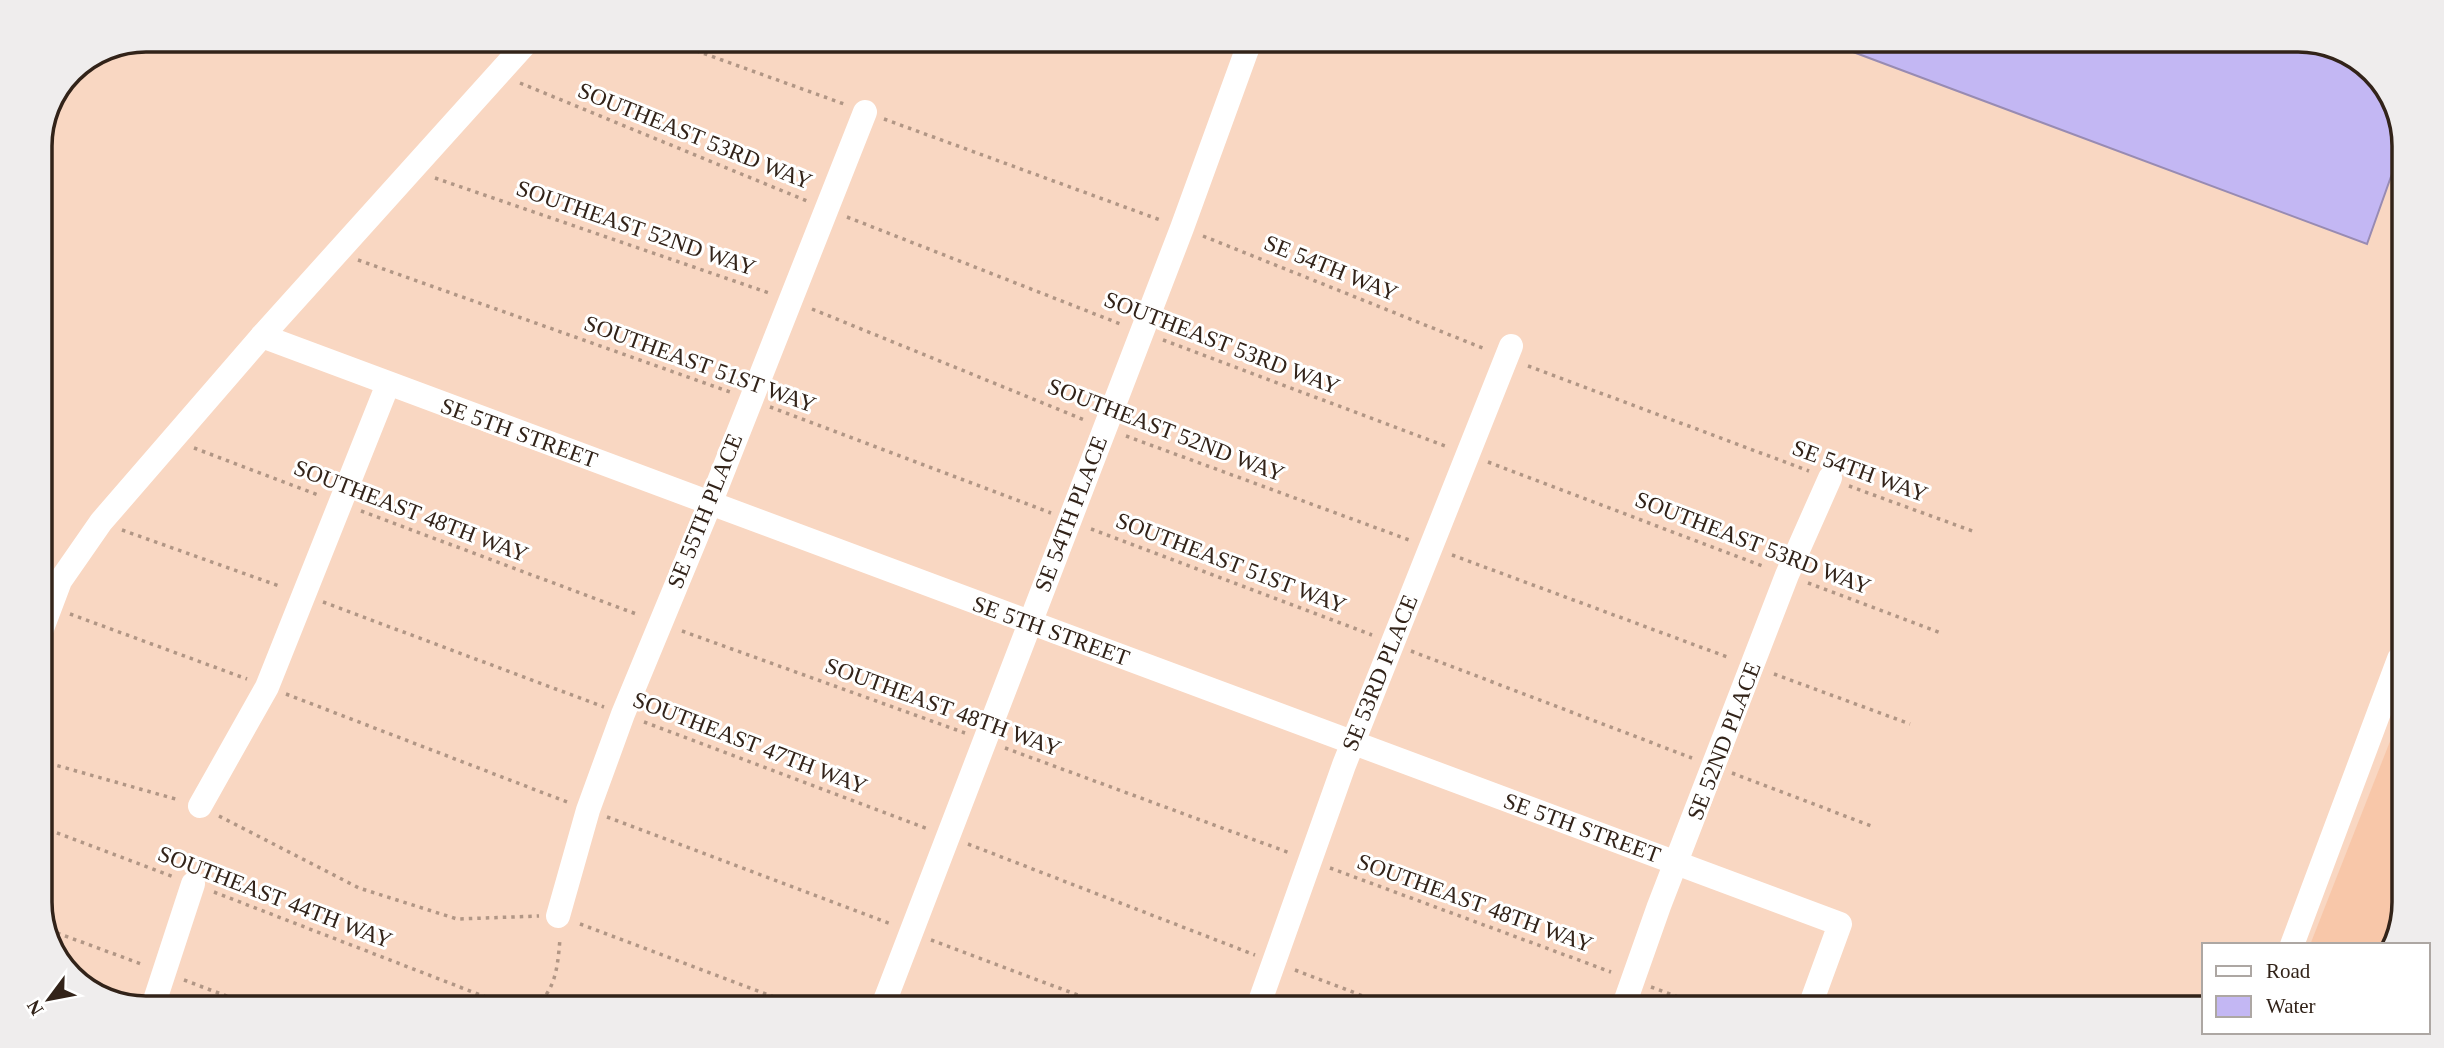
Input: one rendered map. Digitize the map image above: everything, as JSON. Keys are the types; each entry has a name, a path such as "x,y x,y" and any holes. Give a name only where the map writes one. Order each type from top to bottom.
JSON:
{"street":[{"path":"53,600 60,581 101,523 262,335 516,53"},
{"name":"SE 54TH PLACE","path":"887,996 1140,331 1182,228 1245,53"},
{"name":"SE 55TH PLACE","path":"558,916 588,810 623,714 710,504 749,399 865,112"},
{"name":"SE 5TH STREET","path":"262,335 1840,924 1814,996"},
{"name":"SE 53RD PLACE","path":"1262,996 1352,743 1509,352"},
{"path":"200,806 267,687 388,384"},
{"name":"SE 52ND PLACE","path":"1626,996 1658,906 1678,863 1787,575 1830,478"},
{"path":"2293,943 2392,678"},
{"path":"156,996 193,884"}],"path":[{"name":"SE 54TH WAY","path":"702,53 1182,228 1975,532"},
{"name":"SOUTHEAST 53RD WAY","path":"496,73 827,209 1140,331 1941,633"},
{"name":"SOUTHEAST 52ND WAY","path":"410,170 789,299 1104,428 1910,724"},
{"name":"SOUTHEAST 51ST WAY","path":"337,253 749,399 1874,827"},
{"name":"SOUTHEAST 48TH WAY","path":"173,440 1675,996"},
{"name":"SOUTHEAST 47TH WAY","path":"101,523 304,595 623,714 1363,996"},
{"path":"53,765 200,806 359,888 457,919 558,916 771,996"},
{"name":"SOUTHEAST 44TH WAY","path":"53,832 483,996"},
{"path":"546,996 558,967 558,916"}],"shaded area":[{"path":"2392,737 2392,901 2390,920 2384,937 2381,943 2311,943"}],"water":[{"path":"1856,53 2297,53 2316,54 2333,60 2359,76 2376,94 2390,128 2391,176 2367,244"}]}
